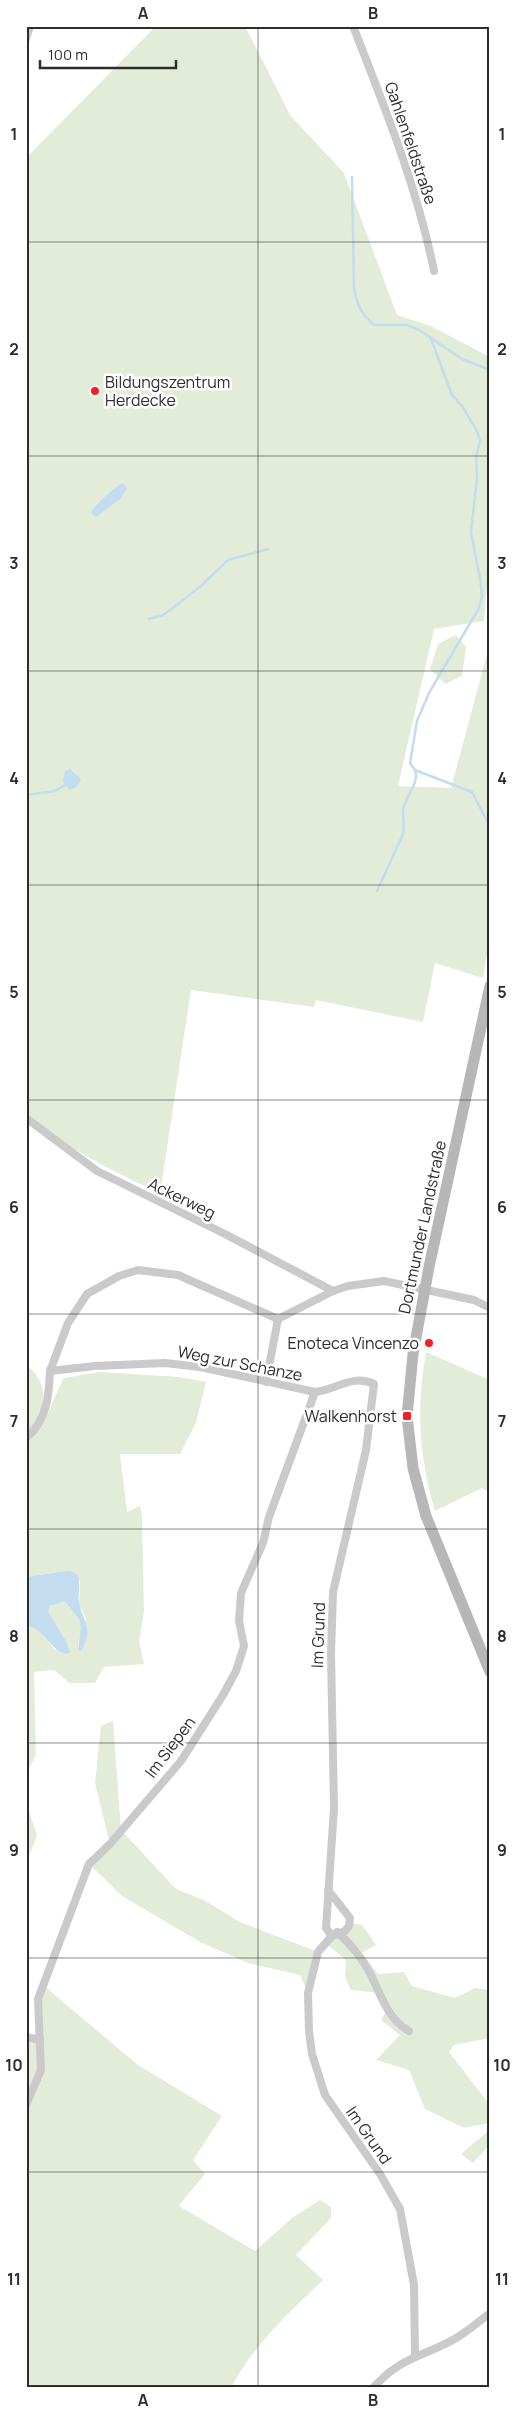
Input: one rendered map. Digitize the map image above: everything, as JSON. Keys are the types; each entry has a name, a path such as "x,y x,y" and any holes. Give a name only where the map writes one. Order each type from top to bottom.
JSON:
{"main road":[{"name":"Dortmunder Landstraße","path":"490,986 425,1291 413,1354 407,1416 413,1468 426,1516 490,1672"}],"street":[{"path":"26,39 30,26"},
{"name":"Gahlenfeldstraße","path":"353,26 412,185 427,233 434,271"},
{"name":"Ackerweg","path":"26,1118 96,1171 225,1234 333,1291"},
{"path":"26,1438 43,1418 47,1405 50,1371 68,1323 86,1294 119,1276 138,1270 178,1275 278,1319"},
{"path":"278,1319 333,1291 348,1286 384,1281 474,1300 490,1308"},
{"path":"266,1382 278,1319"},
{"name":"Weg zur Schanze","path":"50,1371 95,1366 165,1363 200,1367 316,1392 326,1391 351,1380 364,1379 374,1384"},
{"name":"Im Grund","path":"335,1934 326,1928 334,1808 331,1667 333,1592 366,1450 374,1384"},
{"name":"Im Siepen","path":"26,2105 41,2070 38,1999 89,1864 110,1844 181,1761 224,1695 236,1671 244,1646 239,1621 242,1593 263,1543 269,1517 316,1392"},
{"name":"Im Grund","path":"328,1890 350,1918 345,1931 335,1934 318,1952 310,1983 308,2014 312,2054 325,2096 380,2174 400,2209 414,2284 415,2355"},
{"path":"335,1934 353,1947 370,1973 385,2006 399,2026 409,2031"},
{"path":"26,2037 40,2040"},
{"path":"373,2388 385,2374 415,2355 458,2337 490,2313"}],"green space":[{"path":"156,26 245,26 290,115 344,173 397,315 431,326 490,357 490,552 484,621 434,629 398,786 451,788 490,643 490,937 483,978 435,963 423,1022 316,1000 314,1007 191,990 160,1194 102,1165 62,1142 26,1115 26,158"},
{"path":"456,635 466,647 462,676 445,684 430,669 438,644"},
{"path":"426,1352 490,1380 490,1493 482,1488 435,1511 422,1451 420,1413"},
{"path":"30,1368 41,1383 43,1400 38,1418 26,1433 26,1370"},
{"path":"100,1372 179,1377 206,1382 196,1423 180,1454 120,1454 127,1512 140,1506 142,1516 144,1612 139,1641 144,1664 104,1667 95,1683 69,1683 54,1670 34,1672 36,1755 26,1774 26,1626 39,1630 55,1650 66,1641 59,1633 47,1610 54,1603 65,1601 75,1611 81,1624 78,1650 86,1618 79,1604 80,1581 66,1571 26,1577 26,1442 44,1420 64,1378"},
{"path":"113,1721 121,1830 176,1889 204,1900 240,1922 318,1952 308,1993 300,1975 248,1963 200,1942 122,1896 89,1864 110,1844 95,1783 101,1726"},
{"path":"26,1803 37,1835 26,1864"},
{"path":"349,1922 362,1925 376,1945 362,1953 378,1974 404,1972 412,1986 455,1998 475,1988 490,1990 490,2038 454,2045 449,2052 490,2105 490,2144 473,2163 461,2154 488,2131 488,2123 464,2128 425,2109 409,2070 376,2060 400,2035 381,2020 389,2005 383,1993 351,1990 345,1977 346,1960 324,1942 345,1931"},
{"path":"43,1985 138,2065 222,2116 193,2160 205,2174 176,2209 179,2206 255,2251 292,2218 320,2200 331,2207 331,2218 296,2255 323,2280 285,2317 261,2344 240,2372 231,2388 28,2388 26,2386 26,2037 38,2039 38,1999"}],"water":[{"path":"123,483 127,488 120,499 96,517 93,515 91,512 97,505 111,491"},
{"path":"70,769 81,779 77,787 70,790 63,782 65,771"},
{"path":"66,1571 76,1574 78,1577 79,1602 87,1631 85,1644 81,1651 78,1650 81,1628 79,1619 65,1601 50,1606 48,1612 66,1641 70,1652 67,1654 56,1649 38,1631 26,1626 26,1577"}],"waterway":[{"path":"352,177 354,288 358,304 363,313 374,325 407,325 419,330 462,359 490,370"},
{"path":"431,339 452,395 462,406 477,431 480,441 476,457 477,478 471,533 482,596 479,608 429,693 417,721 410,763 415,770 472,792 490,827"},
{"path":"149,619 169,611 201,586 228,560 268,549"},
{"path":"377,891 403,834 403,811 414,785 415,770"},
{"path":"26,795 55,791 65,785"}],"place":[{"name":"Bildungszentrum Herdecke","path":"95,391"},
{"name":"Enoteca Vincenzo","path":"429,1343"},
{"name":"Walkenhorst","path":"407,1416"}]}
